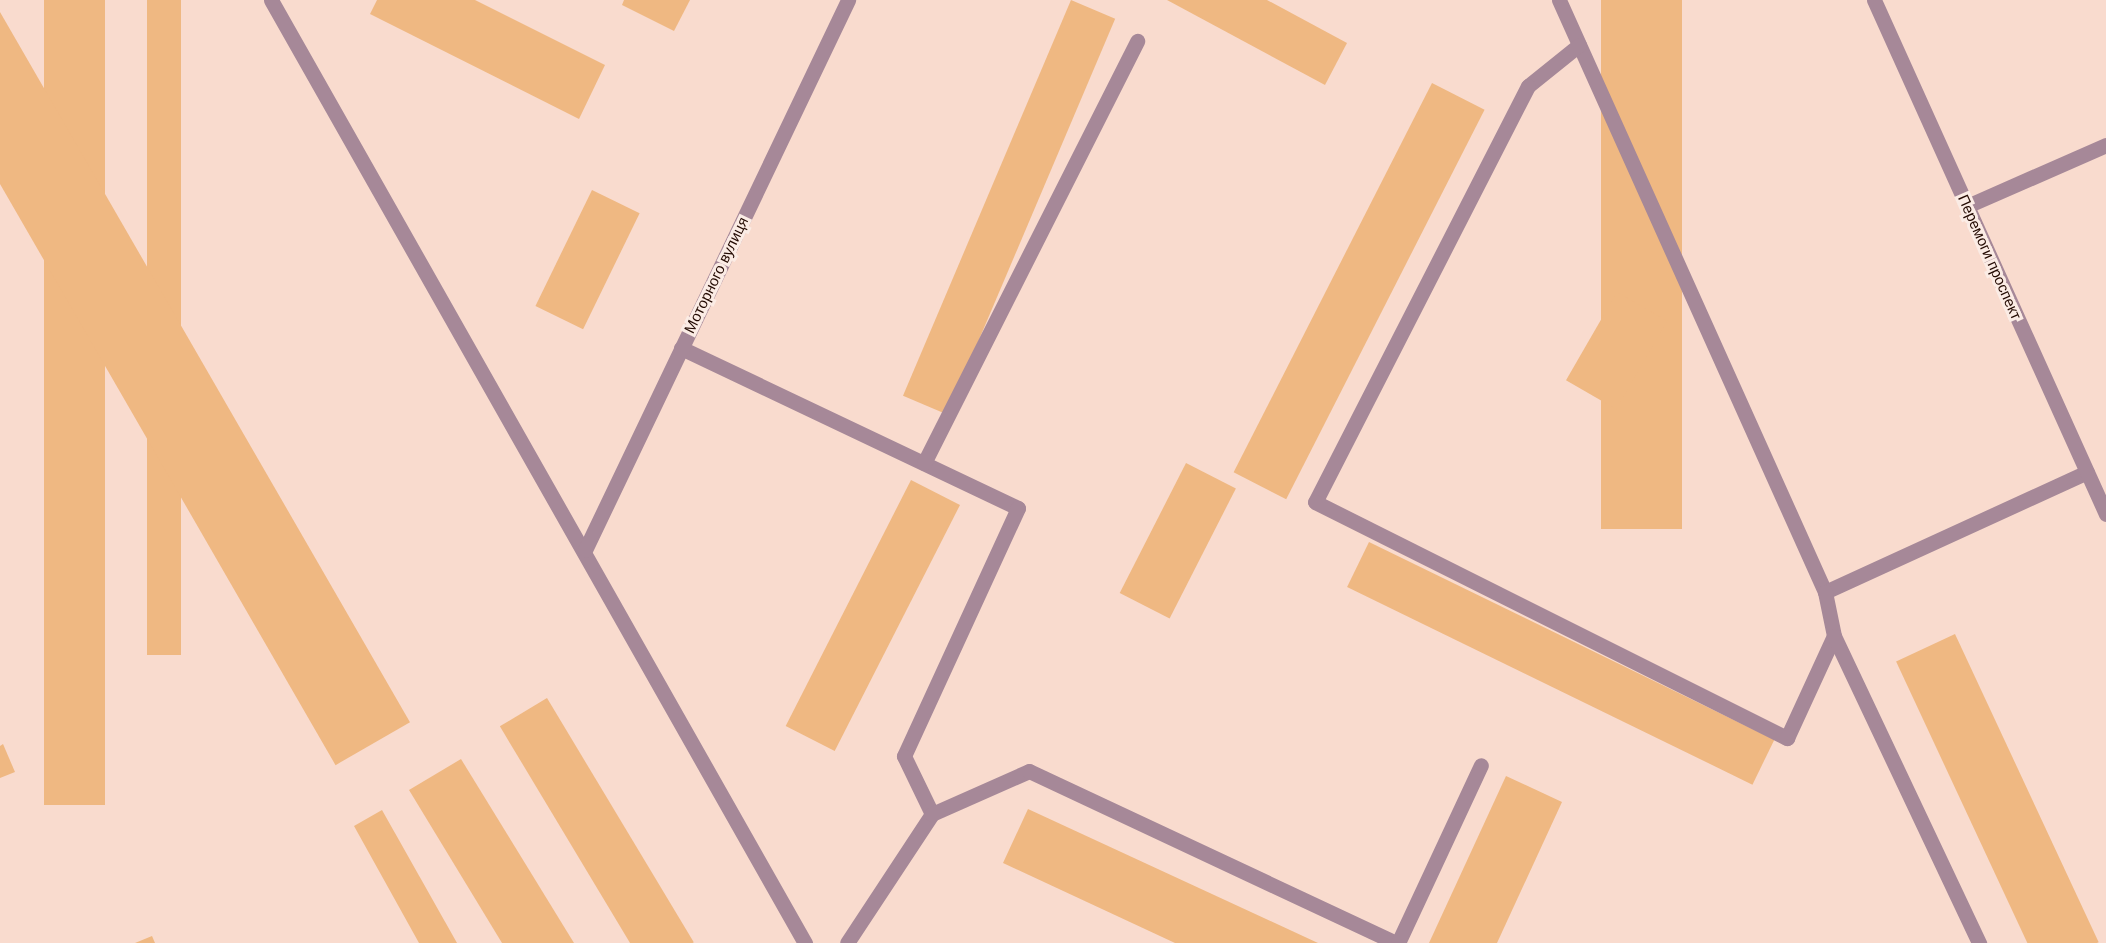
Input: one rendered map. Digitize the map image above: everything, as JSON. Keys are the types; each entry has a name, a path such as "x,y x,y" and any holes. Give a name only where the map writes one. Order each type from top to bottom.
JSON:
{"street":[{"path":"272,0 585,550 805,943"},
{"name":"Моторного вулиця","path":"585,550 848,0"},
{"path":"1559,0 1825,592 1834,636 1979,943"},
{"name":"Перемоги проспект","path":"1874,0 2106,514"},
{"path":"924,463 1137,41"},
{"path":"1579,45 1528,86 1315,502 1787,738 1834,636"},
{"path":"1967,206 2106,145"},
{"path":"681,348 1018,508 904,756 932,813"},
{"path":"1825,592 2087,472"},
{"path":"847,943 932,813 1029,771 1398,943 1481,765"}],"building":[{"path":"44,0 105,0 105,805 44,805"},
{"path":"147,0 181,0 181,655 147,655"},
{"path":"377,0 475,0 605,65 579,119 370,14"},
{"path":"624,0 690,0 674,31 622,5"},
{"path":"1071,0 1115,19 947,415 903,396"},
{"path":"1167,0 1267,0 1347,43 1325,85"},
{"path":"1601,0 1682,0 1682,529 1601,529"},
{"path":"0,12 410,722 336,765 0,184"},
{"path":"1432,83 1485,110 1286,499 1234,472"},
{"path":"592,190 640,213 583,329 535,306"},
{"path":"1617,292 1667,321 1616,409 1566,380"},
{"path":"1186,463 1236,488 1170,619 1120,593"},
{"path":"911,480 960,505 835,751 786,726"},
{"path":"1369,542 1774,740 1752,785 1347,587"},
{"path":"1955,634 2099,942 2027,943 1896,661"},
{"path":"547,698 694,942 630,943 500,726"},
{"path":"3,744 15,772 0,778 0,746"},
{"path":"461,759 574,943 502,943 409,790"},
{"path":"1506,776 1562,802 1497,943 1429,943"},
{"path":"1028,809 1318,943 1175,943 1003,863"},
{"path":"382,810 457,943 419,943 354,826"},
{"path":"152,936 155,943 135,943"}]}
